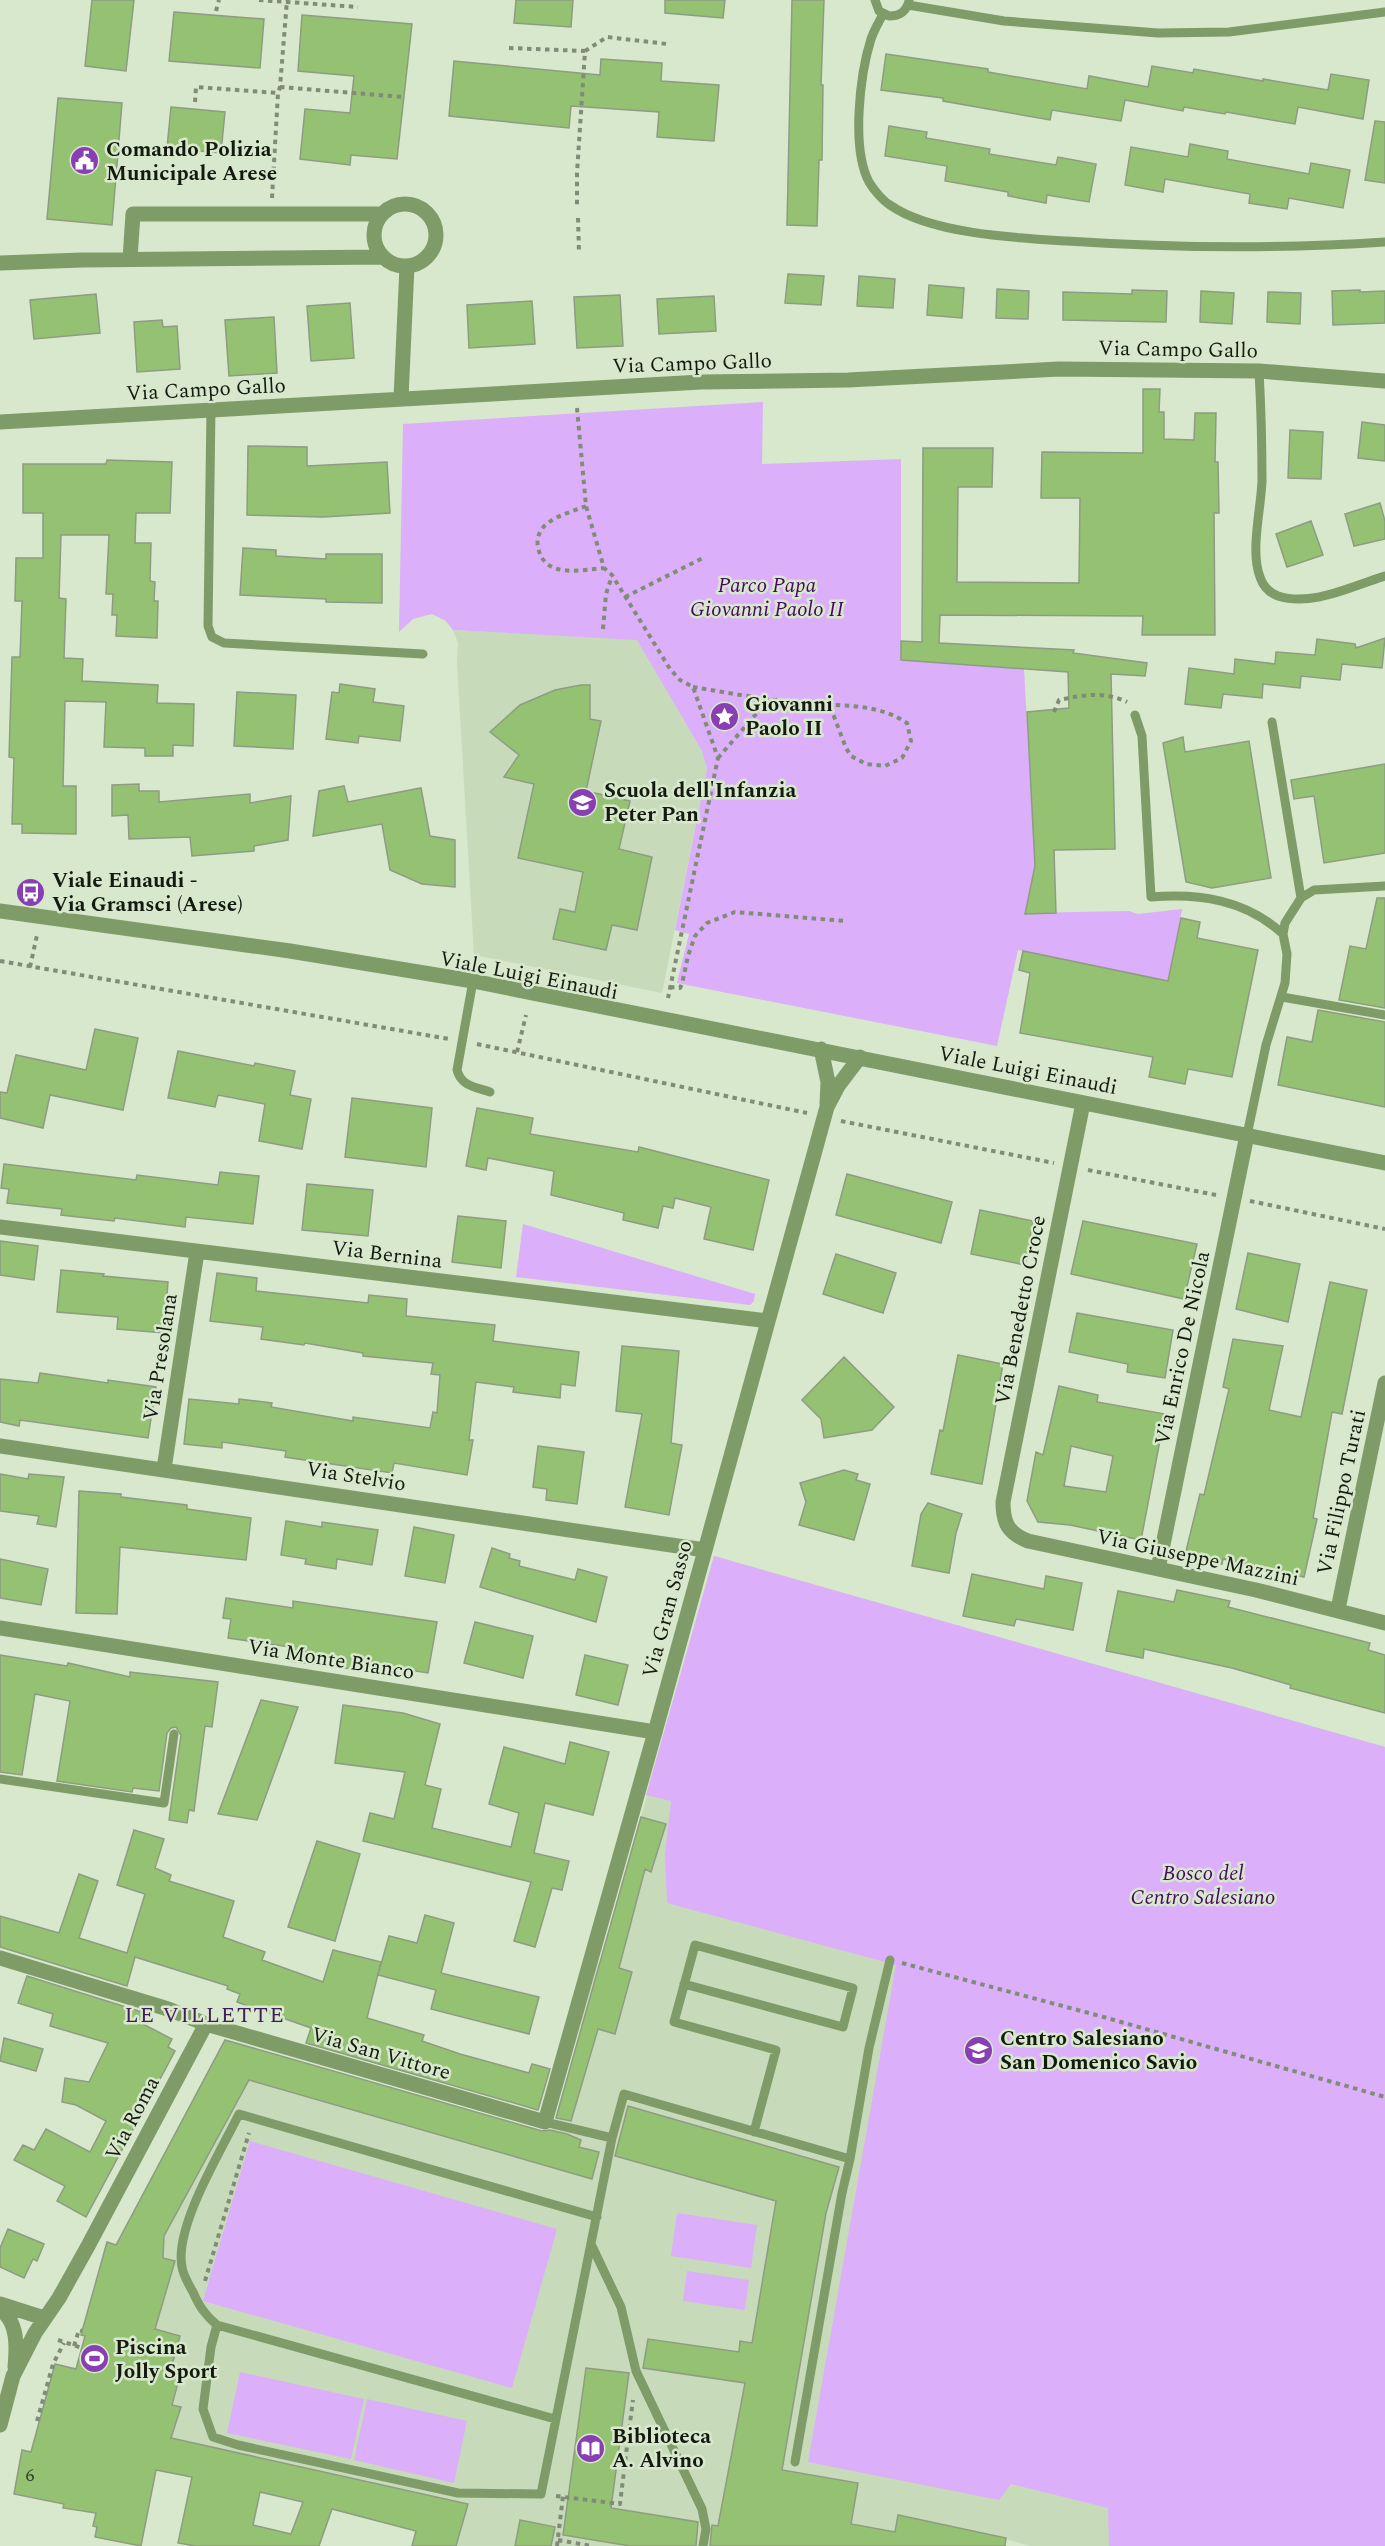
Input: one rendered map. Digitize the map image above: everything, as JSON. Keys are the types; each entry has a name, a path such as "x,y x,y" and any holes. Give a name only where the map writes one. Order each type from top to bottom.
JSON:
{"street":[{"path":"408,203 426,211 433,222 436,239 431,252 420,262 407,266 394,264 383,257 374,241 376,222 381,214 389,208 408,203"},
{"path":"130,259 133,214 381,214"},
{"path":"0,263 130,259 383,257"},
{"path":"401,398 407,266"},
{"name":"Via Campo Gallo","path":"0,422 711,382 848,380 1059,369 1260,371 1385,381"},
{"name":"Viale Luigi Einaudi","path":"0,910 132,927 388,967 821,1049 1385,1163"},
{"name":"Via Gran Sasso","path":"821,1049 828,1082 825,1114"},
{"name":"Via Gran Sasso","path":"545,2122 656,1732 825,1114 838,1086 860,1057"},
{"name":"Via Benedetto Croce","path":"1006,1526 1003,1517 1003,1502 1083,1103"},
{"name":"Via Enrico De Nicola","path":"1158,1569 1247,1135"},
{"name":"Via Bernina","path":"0,1227 768,1321"},
{"name":"Via Presolana","path":"164,1469 197,1252"},
{"name":"Via Filippo Turati","path":"1338,1609 1385,1383"},
{"name":"Via Stelvio","path":"0,1446 705,1550"},
{"name":"Via Giuseppe Mazzini","path":"1006,1526 1017,1537 1028,1541 1338,1609 1385,1623"},
{"name":"Via Monte Bianco","path":"0,1628 656,1732"},
{"path":"0,1958 168,2009 206,2024"},
{"name":"Via San Vittore","path":"206,2024 545,2122"},
{"name":"Via Roma","path":"0,2425 13,2376 44,2318 59,2298 88,2246 206,2024"},
{"path":"0,2304 44,2318"},
{"path":"0,2309 11,2320 15,2332 13,2376"}],"lane":[{"path":"875,0 876,6 883,14 889,16 901,14 908,3 1004,21 1158,33 1229,32 1385,12"},
{"path":"883,14 871,37 865,63 860,129 861,159 869,183 890,205 920,220 956,229 1023,238 1121,244 1228,248 1385,242"},
{"path":"1260,371 1262,482 1257,560 1259,577 1265,587 1276,595 1294,600 1309,600 1385,576"},
{"path":"212,409 208,626 212,637 224,643 423,654"},
{"path":"1134,715 1142,736 1151,897 1200,896 1228,903 1260,915 1283,934"},
{"path":"1272,722 1301,898"},
{"path":"1247,1135 1266,1045 1282,997 1287,968 1283,934 1285,922 1301,898 1314,890 1385,886"},
{"path":"472,984 458,1063 459,1077 467,1085 490,1092"},
{"path":"1282,997 1385,1015"},
{"path":"0,1779 164,1803 174,1734"},
{"path":"684,1984 843,2027 853,1988 695,1945 684,1984 674,2022 776,2050 754,2132"},
{"path":"795,2462 869,2048 890,1960"},
{"path":"217,2325 211,2347 203,2409 213,2437 238,2445 458,2493 540,2494 612,2138 624,2094 850,2159"},
{"path":"555,2418 217,2325 206,2316 199,2305 182,2268 182,2244 189,2217 239,2114 597,2217"},
{"path":"545,2122 612,2138"},
{"path":"591,2244 621,2307 636,2371 702,2510 706,2529 703,2546"}],"path":[{"path":"216,11 219,0"},
{"path":"259,0 358,7"},
{"path":"271,213 278,93 287,1"},
{"path":"509,48 585,51 607,37 667,44"},
{"path":"578,205 577,173 585,51"},
{"path":"195,102 196,87 278,93"},
{"path":"280,87 403,97"},
{"path":"578,218 579,254"},
{"path":"577,408 586,506 604,568 612,575 670,669 680,680 693,687 769,699 882,710 907,723 911,741 902,758 885,766 866,764 851,756 830,706"},
{"path":"586,506 546,524 538,535 540,554 544,563 554,569 566,571 604,568"},
{"path":"625,597 703,558"},
{"path":"603,629 606,594 612,575"},
{"path":"693,687 718,758"},
{"path":"1054,712 1059,700 1089,694 1116,696 1131,704 1134,715"},
{"path":"668,998 718,758 769,699"},
{"path":"670,987 680,988 682,984 695,936 707,923 735,912 845,921"},
{"path":"30,967 37,935 48,937"},
{"path":"0,961 462,1041 1221,1196"},
{"path":"518,1052 525,1014"},
{"path":"1245,1200 1385,1228"},
{"path":"890,1960 1100,2016 1385,2097"},
{"path":"199,2305 253,2118"},
{"path":"74,2346 79,2330 82,2331"},
{"path":"58,2340 82,2348"},
{"path":"38,2421 53,2364 64,2343"},
{"path":"540,2494 620,2504 628,2438 621,2437"},
{"path":"557,2546 563,2496"},
{"path":"558,2540 592,2546"}],"shaded area":[{"name":"Scuola dell'Infanzia Peter Pan","path":"453,630 637,639 702,751 707,769 662,993 474,955 457,663 458,643"},
{"name":"Centro Salesiano San Domenico Savio","path":"714,1556 1385,1747 1385,2546 1030,2546 988,2534 898,2515 895,2532 907,2546 412,2546 415,2530 303,2502 160,2471 181,2407 172,2405 179,2379 169,2376 180,2337 155,2329 175,2261 116,2245 225,2039 551,2133 581,2025 578,2024 595,1962 600,1963"}],"green space":[{"name":"Parco Papa Giovanni Paolo II","path":"763,402 762,464 901,459 901,660 1024,669 1035,866 1026,913 1129,911 1138,914 1182,909 1168,981 1018,950 997,1046 677,983 689,934 675,930 707,769 702,751 637,640 453,630 446,621 432,614 413,619 399,632 403,424"},
{"path":"523,1224 755,1294 754,1301 750,1305 516,1277"},
{"name":"Bosco del Centro Salesiano","path":"714,1556 1385,1747 1385,2546 1109,2546 1108,2508 1011,2484 999,2500 808,2462 896,1965 667,1903 665,1854 671,1801 646,1795"},
{"path":"250,2141 557,2229 512,2388 203,2301"},
{"path":"677,2213 757,2225 751,2268 671,2256"},
{"path":"687,2271 749,2280 745,2310 683,2301"},
{"path":"240,2372 364,2399 351,2459 227,2433"},
{"path":"367,2399 467,2421 454,2483 354,2460"}],"building":[{"path":"92,0 134,0 126,71 85,66"},
{"path":"516,0 573,0 571,27 514,23"},
{"path":"665,0 725,0 723,18 665,13"},
{"path":"792,0 824,0 821,85 823,85 822,160 819,160 817,226 787,225"},
{"path":"174,12 264,19 260,68 169,61"},
{"path":"302,15 412,24 397,159 351,155 350,165 300,159 305,109 350,113 354,76 298,71"},
{"path":"886,54 988,69 988,72 1087,89 1089,76 1148,87 1152,66 1193,73 1194,69 1328,90 1331,74 1369,80 1363,119 1298,107 1295,124 1184,107 1183,111 1125,100 1121,121 1052,110 1050,120 943,101 943,98 881,90"},
{"path":"601,59 662,63 661,81 719,85 714,141 657,137 659,112 571,106 569,128 449,116 454,61 600,75"},
{"path":"58,98 122,103 112,225 47,219"},
{"path":"171,107 225,112 221,153 167,148"},
{"path":"1375,121 1385,122 1385,183 1365,180"},
{"path":"889,126 927,132 926,138 990,149 989,154 1056,165 1058,157 1096,164 1089,202 1047,195 1046,203 1008,196 1008,192 945,181 947,166 885,156"},
{"path":"1190,144 1228,151 1227,159 1309,174 1311,163 1350,170 1343,208 1289,198 1287,209 1249,203 1250,194 1165,179 1163,192 1125,185 1131,147 1188,157"},
{"path":"788,274 824,276 821,305 785,303"},
{"path":"859,276 895,279 893,308 857,306"},
{"path":"929,285 964,288 962,318 927,315"},
{"path":"997,289 1029,291 1028,319 996,318"},
{"path":"1132,290 1167,291 1166,322 1063,320 1063,292 1132,294"},
{"path":"1360,290 1360,292 1385,291 1385,323 1333,325 1332,291"},
{"path":"1201,291 1234,293 1232,324 1200,322"},
{"path":"1268,292 1301,293 1300,324 1267,322"},
{"path":"96,294 100,333 34,339 30,300"},
{"path":"620,295 623,346 577,348 574,297"},
{"path":"714,296 716,331 659,334 657,299"},
{"path":"532,301 535,344 469,348 467,305"},
{"path":"350,303 354,358 311,361 307,306"},
{"path":"274,317 277,373 229,376 225,320"},
{"path":"162,320 163,327 177,326 180,369 137,372 134,322"},
{"path":"1143,389 1160,389 1159,412 1164,412 1164,439 1194,440 1195,413 1216,413 1215,462 1218,462 1219,513 1214,513 1215,635 1142,635 1143,616 940,615 939,643 1074,650 1073,653 1147,663 1145,676 1111,674 1115,849 1054,850 1056,913 1025,914 1035,866 1027,712 1069,708 1068,672 901,660 901,641 922,642 923,448 993,448 992,487 958,487 957,582 1079,583 1080,498 1041,498 1042,452 1143,453"},
{"path":"1362,422 1385,425 1385,461 1358,458"},
{"path":"1290,430 1323,432 1321,479 1288,478"},
{"path":"248,446 307,447 307,466 387,462 390,513 323,517 247,515"},
{"path":"107,460 172,462 170,513 136,513 135,543 151,543 150,581 155,582 154,601 158,601 157,638 116,636 117,615 112,615 113,594 106,594 109,535 61,535 59,598 66,599 64,658 83,659 82,681 158,685 157,703 194,704 193,746 173,745 173,756 145,756 145,748 104,747 106,702 65,701 63,786 76,786 76,834 22,833 22,824 12,824 14,758 9,757 12,657 20,657 22,601 15,601 16,558 43,558 43,513 23,513 23,464 106,464"},
{"path":"1380,503 1385,521 1385,539 1354,546 1345,514"},
{"path":"1311,521 1323,555 1287,567 1276,534"},
{"path":"243,548 276,550 276,556 326,559 326,554 382,554 382,603 326,602 326,599 240,595"},
{"path":"1385,638 1382,668 1342,664 1340,680 1301,676 1300,688 1263,684 1262,698 1223,694 1221,708 1185,704 1189,668 1234,674 1235,659 1275,664 1276,652 1315,655 1317,639 1355,644 1356,648"},
{"path":"340,684 375,689 373,702 404,706 400,741 359,736 358,743 326,739 332,692 339,693"},
{"path":"590,685 590,719 601,721 586,791 630,801 619,849 652,857 637,930 612,925 606,950 553,939 560,909 575,912 583,872 518,858 534,784 504,777 519,755 490,732 520,705 555,690"},
{"path":"237,692 296,695 293,749 234,746"},
{"path":"1183,737 1185,752 1249,741 1271,878 1212,888 1186,882 1163,743"},
{"path":"1385,764 1385,853 1324,863 1314,796 1294,799 1291,780"},
{"path":"139,784 139,791 159,791 159,802 250,794 250,803 291,796 288,840 254,846 254,851 192,856 190,837 129,839 128,815 112,816 112,785"},
{"path":"344,786 348,802 421,788 430,836 455,840 455,887 422,884 390,870 382,824 313,836 319,791"},
{"path":"1377,898 1385,898 1385,1008 1339,1000 1350,946 1366,949"},
{"path":"1181,918 1200,922 1197,938 1258,950 1232,1077 1188,1069 1185,1084 1149,1077 1153,1057 1020,1033 1030,973 1019,970 1023,951 1168,981"},
{"path":"1318,1010 1385,1022 1385,1107 1278,1085 1287,1037 1312,1042"},
{"path":"95,1029 138,1038 123,1110 50,1095 43,1128 0,1118 0,1092 7,1093 16,1055 86,1070"},
{"path":"178,1051 254,1066 255,1063 295,1071 290,1095 311,1099 302,1149 259,1141 265,1104 218,1095 215,1107 168,1098"},
{"path":"352,1098 432,1108 426,1167 345,1157"},
{"path":"477,1108 533,1118 530,1134 638,1152 639,1147 769,1180 753,1250 704,1239 711,1207 675,1198 673,1208 663,1206 658,1228 623,1220 624,1213 551,1195 554,1171 488,1158 486,1170 466,1166"},
{"path":"4,1164 136,1180 137,1175 218,1185 220,1172 259,1176 253,1224 186,1217 185,1227 115,1218 114,1221 61,1215 62,1209 7,1203 9,1189 1,1188"},
{"path":"847,1174 952,1202 941,1243 836,1215"},
{"path":"307,1184 373,1190 368,1236 302,1230"},
{"path":"980,1210 1033,1221 1025,1265 971,1254"},
{"path":"458,1216 506,1221 501,1268 452,1262"},
{"path":"1083,1221 1197,1244 1184,1299 1071,1274"},
{"path":"0,1241 38,1246 34,1280 0,1275"},
{"path":"1248,1253 1300,1264 1288,1322 1236,1309"},
{"path":"836,1254 896,1273 883,1313 823,1294"},
{"path":"61,1270 168,1282 164,1333 117,1329 118,1317 57,1312"},
{"path":"217,1273 257,1278 256,1291 368,1303 369,1295 407,1299 406,1316 495,1325 493,1341 579,1352 575,1386 561,1384 560,1398 513,1392 514,1387 476,1382 469,1440 473,1440 467,1475 394,1463 392,1473 285,1457 286,1451 222,1442 222,1448 184,1444 189,1399 239,1404 239,1399 272,1403 271,1407 353,1421 353,1417 430,1428 433,1412 437,1413 440,1375 431,1374 433,1363 363,1356 363,1353 305,1343 304,1345 261,1339 263,1327 210,1321"},
{"path":"1330,1282 1367,1290 1342,1414 1332,1412 1313,1518 1317,1519 1304,1577 1223,1559 1222,1564 1185,1555 1200,1494 1204,1495 1229,1389 1223,1387 1233,1339 1283,1346 1269,1410 1301,1417"},
{"path":"1077,1313 1173,1330 1165,1378 1127,1372 1128,1364 1069,1352"},
{"path":"622,1346 679,1351 671,1443 682,1445 669,1515 625,1507 642,1414 616,1411"},
{"path":"958,1355 1003,1364 982,1484 931,1474 940,1430 943,1431"},
{"path":"844,1357 894,1407 872,1430 824,1438 821,1419 802,1400"},
{"path":"40,1373 156,1387 148,1438 20,1420 19,1426 0,1422 0,1379 38,1383"},
{"path":"1059,1386 1098,1395 1097,1402 1165,1414 1141,1540 1070,1525 1038,1522 1027,1501 1036,1452 1043,1455","holes":["1071,1446 1113,1456 1106,1492 1064,1486"]},
{"path":"538,1446 584,1452 577,1504 546,1500 547,1489 533,1487"},
{"path":"844,1470 858,1474 856,1480 870,1484 854,1540 799,1525 806,1502 800,1483"},
{"path":"0,1474 28,1479 29,1474 64,1477 56,1527 37,1524 39,1516 0,1511"},
{"path":"79,1491 121,1494 121,1497 187,1505 187,1509 251,1518 246,1560 120,1547 117,1614 76,1613"},
{"path":"928,1503 962,1514 949,1573 912,1566 921,1514"},
{"path":"286,1521 322,1527 322,1522 378,1530 372,1565 337,1559 336,1569 305,1564 306,1559 281,1555"},
{"path":"414,1527 454,1535 445,1583 405,1576"},
{"path":"492,1548 510,1554 509,1558 520,1561 519,1566 575,1580 578,1569 607,1577 596,1622 480,1587"},
{"path":"0,1559 48,1569 41,1605 0,1598"},
{"path":"972,1574 1044,1589 1046,1576 1082,1583 1073,1630 1016,1619 1014,1626 963,1616"},
{"path":"1177,1590 1230,1601 1228,1607 1370,1643 1368,1650 1385,1655 1385,1713 1290,1688 1291,1685 1232,1668 1144,1649 1143,1658 1106,1651 1118,1591 1174,1602"},
{"path":"226,1598 293,1608 293,1601 437,1622 428,1673 378,1665 377,1672 289,1661 290,1647 228,1638 231,1619 223,1618"},
{"path":"475,1622 533,1636 523,1678 464,1663"},
{"path":"0,1655 67,1666 68,1663 130,1677 130,1672 218,1682 212,1727 205,1726 194,1811 189,1810 187,1823 169,1820 181,1735 176,1727 171,1728 167,1733 159,1791 133,1788 132,1792 57,1781 70,1701 35,1694 22,1775 0,1772"},
{"path":"585,1655 628,1665 618,1705 576,1695"},
{"path":"261,1700 298,1707 257,1820 218,1814"},
{"path":"343,1705 403,1713 440,1724 425,1785 441,1789 432,1828 511,1847 519,1813 489,1804 504,1747 565,1764 570,1742 609,1752 593,1815 545,1803 534,1853 569,1861 562,1890 552,1888 535,1947 514,1941 531,1882 363,1841 370,1813 394,1819 405,1772 335,1763"},
{"path":"641,1817 666,1824 651,1872 645,1869 619,1968 632,1972 615,2034 598,2029 571,2121 556,2118"},
{"path":"134,1830 164,1839 155,1868 171,1875 169,1881 234,1901 223,1937 265,1952 262,1960 323,1982 333,1950 381,1962 367,2018 424,2035 422,2041 460,2054 529,2073 532,2064 550,2069 538,2110 306,2043 311,2028 237,2002 240,1994 227,1989 228,1986 135,1957 127,1986 0,1947 0,1916 59,1933 79,1874 98,1881 79,1938 127,1953 145,1894 117,1885"},
{"path":"317,1841 360,1854 335,1941 288,1927"},
{"path":"425,1915 454,1923 441,1973 539,1997 529,2034 431,2009 436,1990 378,1975 389,1936 417,1943"},
{"path":"27,1976 142,2012 139,2022 172,2039 168,2047 175,2051 86,2217 57,2201 65,2186 14,2160 23,2145 34,2150 46,2129 90,2152 106,2121 76,2105 62,2102 65,2078 89,2082 108,2043 50,2026 53,2014 18,2003"},
{"path":"4,2038 43,2049 36,2071 0,2061"},
{"path":"225,2040 542,2131 550,2130 567,2134 581,2140 579,2147 599,2152 592,2179 249,2080 164,2236 163,2258 175,2261 155,2329 180,2336 169,2376 179,2379 172,2405 181,2407 171,2438 468,2504 456,2546 412,2546 416,2531 332,2509 319,2546 195,2546 178,2543 192,2477 156,2470 141,2546 95,2537 97,2527 93,2526 96,2513 63,2508 64,2504 14,2494 22,2450 31,2452 55,2364 76,2369 85,2336 81,2335 107,2242 116,2245","holes":["260,2492 303,2502 291,2534 253,2525"]},
{"path":"628,2106 839,2167 826,2213 782,2470 858,2483 851,2524 895,2532 898,2515 1006,2538 1005,2546 710,2546 712,2525 718,2526 745,2383 643,2368 648,2339 739,2352 740,2341 752,2343 776,2201 615,2156"},
{"path":"8,2229 44,2244 37,2261 33,2259 24,2278 0,2267 0,2248"},
{"path":"586,2368 629,2373 611,2508 698,2522 696,2546 630,2546 563,2535"},
{"path":"520,2520 555,2527 551,2546 515,2546"}],"place":[{"name":"Comando Polizia Municipale Arese","path":"85,161"},
{"name":"Giovanni Paolo II","path":"724,716"},
{"name":"Scuola dell'Infanzia Peter Pan","path":"583,802"},
{"name":"Viale Einaudi - Via Gramsci (Arese)","path":"31,892"},
{"name":"Centro Salesiano San Domenico Savio","path":"979,2050"},
{"name":"Piscina Jolly Sport","path":"94,2359"},
{"name":"Biblioteca A. Alvino","path":"591,2448"}],"district":[{"name":"LE VILLETTE","path":"205,2014"}]}
